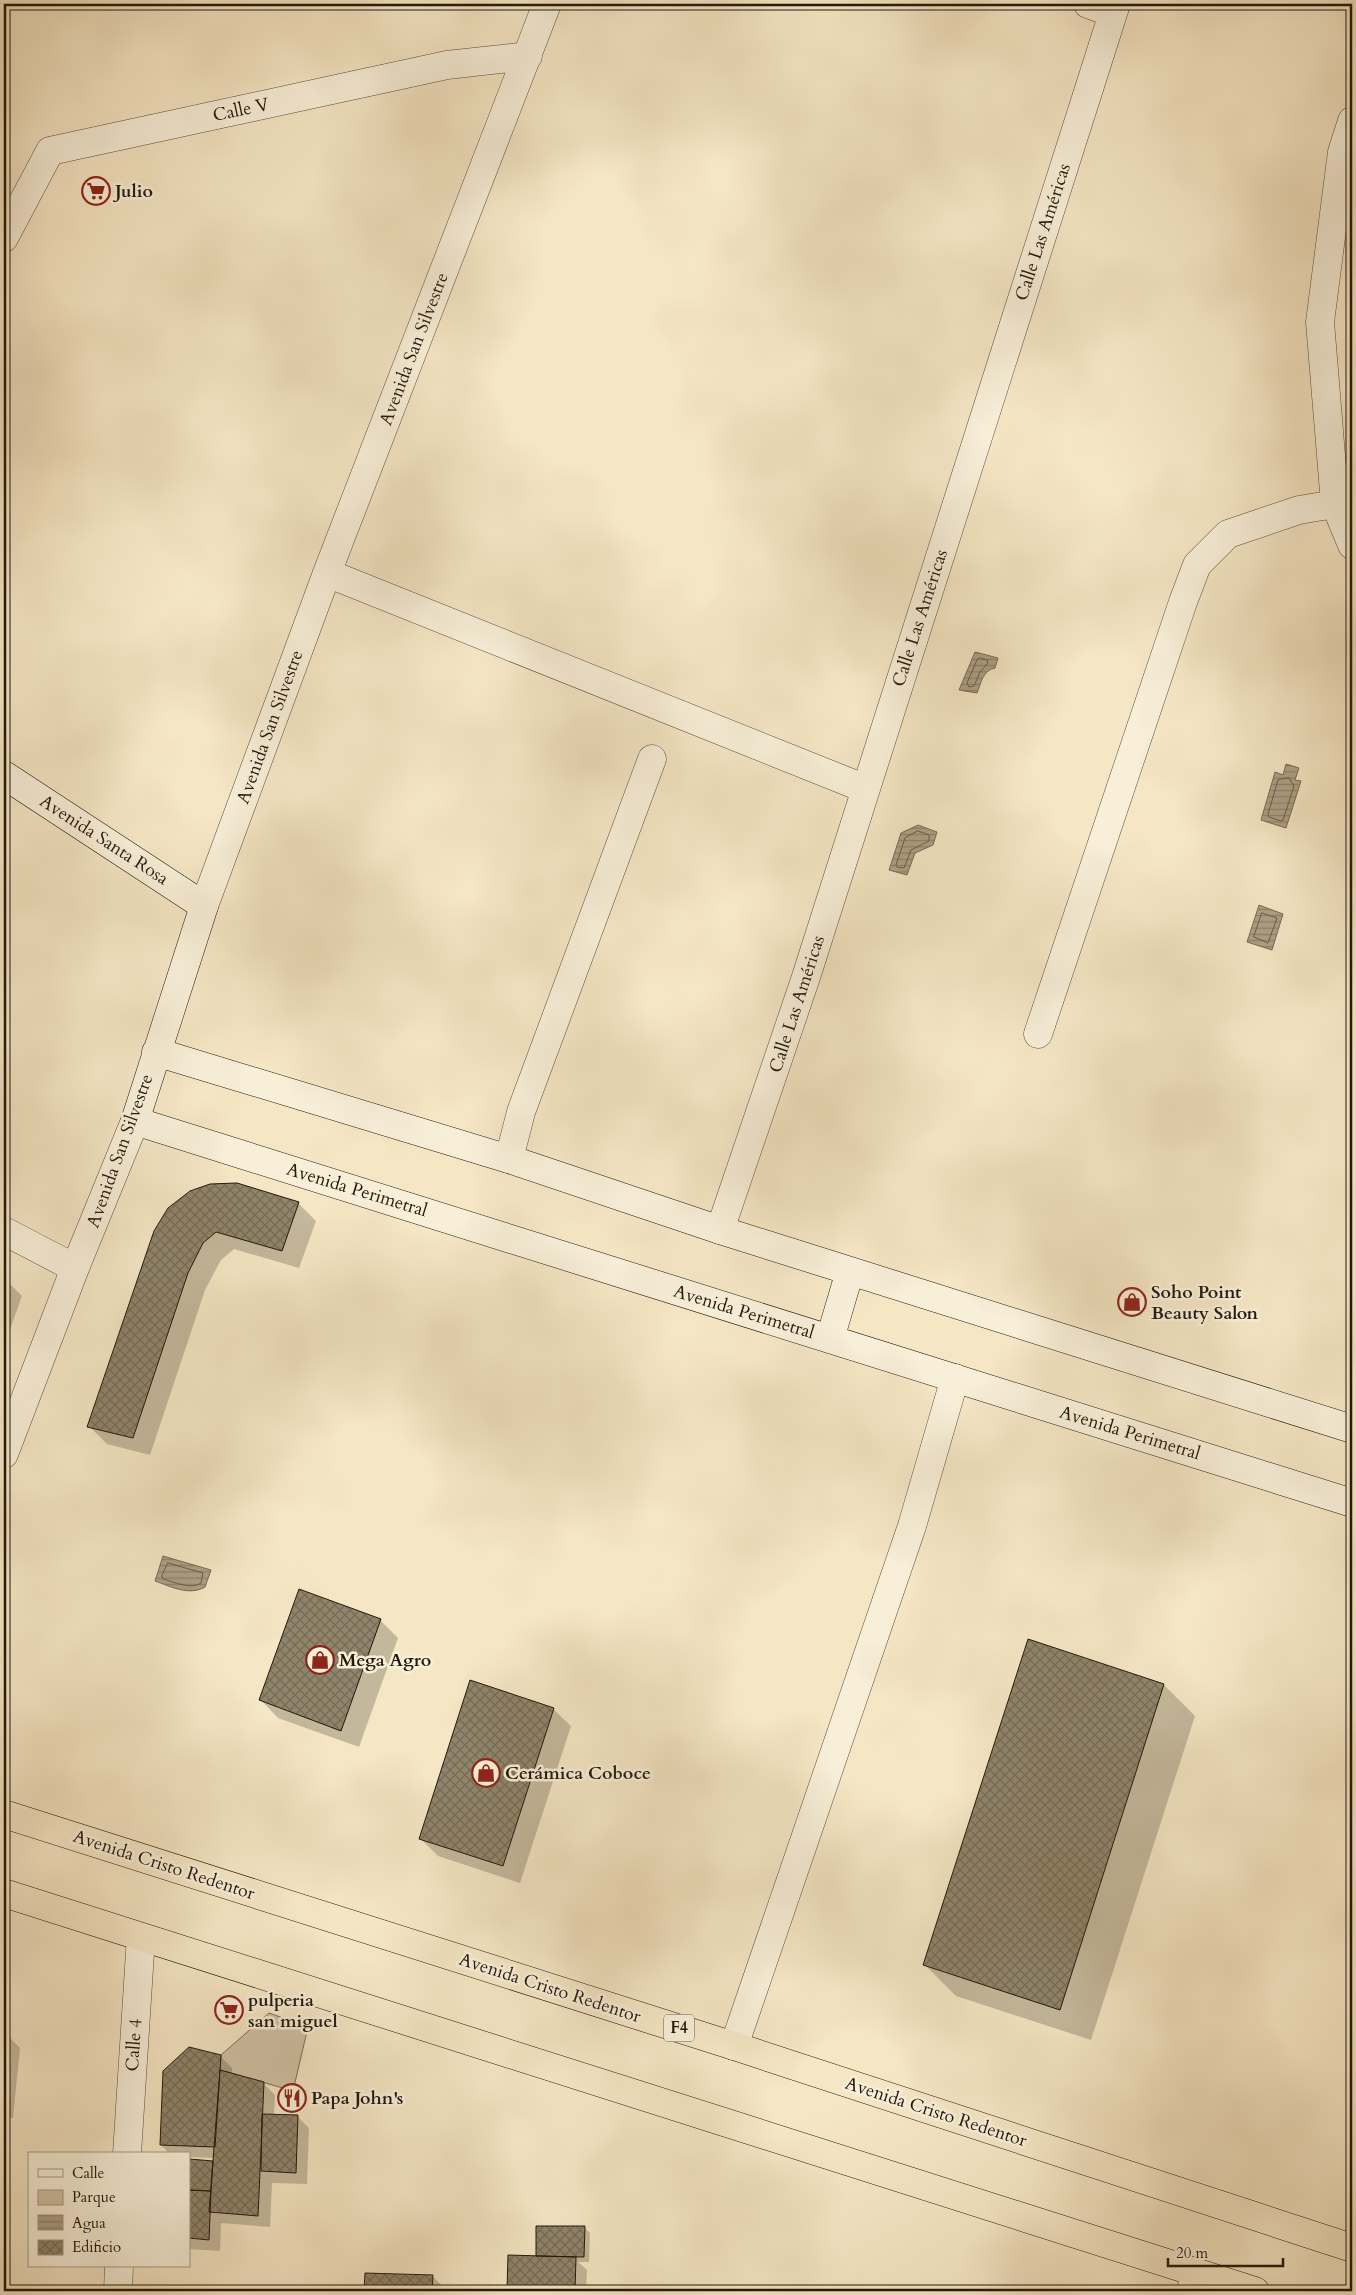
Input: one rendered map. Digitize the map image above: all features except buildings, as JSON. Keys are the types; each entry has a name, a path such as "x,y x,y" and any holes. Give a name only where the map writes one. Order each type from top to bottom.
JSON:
{"highway":[{"name":"Avenida Cristo Redentor","path":"4,1814 734,2046 1352,2248"},
{"path":"4,1893 1193,2282 1255,2291"}],"street":[{"name":"Avenida San Silvestre","path":"4,1454 75,1268 136,1121 156,1052 204,906 327,573 547,4"},
{"name":"Calle Las Américas","path":"720,1230 806,977 866,789 1105,7"},
{"name":"Calle V","path":"4,238 50,151 447,65 528,56"},
{"path":"1352,121 1342,152 1320,322 1335,504 1352,545"},
{"path":"1038,1034 1197,565 1228,534 1299,510 1335,504"},
{"path":"327,573 866,789"},
{"path":"509,1159 521,1112 652,759"},
{"name":"Avenida Santa Rosa","path":"4,775 204,906"},
{"path":"156,1052 509,1159 720,1230 1352,1429"},
{"name":"Avenida Perimetral","path":"136,1121 1352,1503"},
{"path":"4,1231 75,1268"},
{"path":"830,1339 850,1271"},
{"path":"734,2046 912,1526 955,1378"},
{"name":"Calle 4","path":"127,2152 141,1937"},
{"path":"118,2291 119,2268"}],"green space":[{"path":"269,2013 308,2027 293,2091 220,2070 221,2055"}],"water":[{"path":"975,652 998,658 995,668 985,674 977,693 959,690"},
{"path":"1286,764 1299,768 1295,780 1301,781 1286,828 1261,820 1275,772 1283,775"},
{"path":"918,825 937,832 933,845 915,853 907,875 889,870 901,833"},
{"path":"1259,905 1283,914 1272,950 1247,942"},
{"path":"163,1556 211,1570 205,1587 199,1590 187,1591 155,1581"}],"place":[{"name":"Julio","path":"96,191"},
{"name":"Soho Point Beauty Salon","path":"1132,1302"},
{"name":"Mega Agro","path":"320,1660"},
{"name":"Cerámica Coboce","path":"486,1773"},
{"name":"pulperia san miguel","path":"229,2010"},
{"name":"Papa John's","path":"292,2098"}]}
